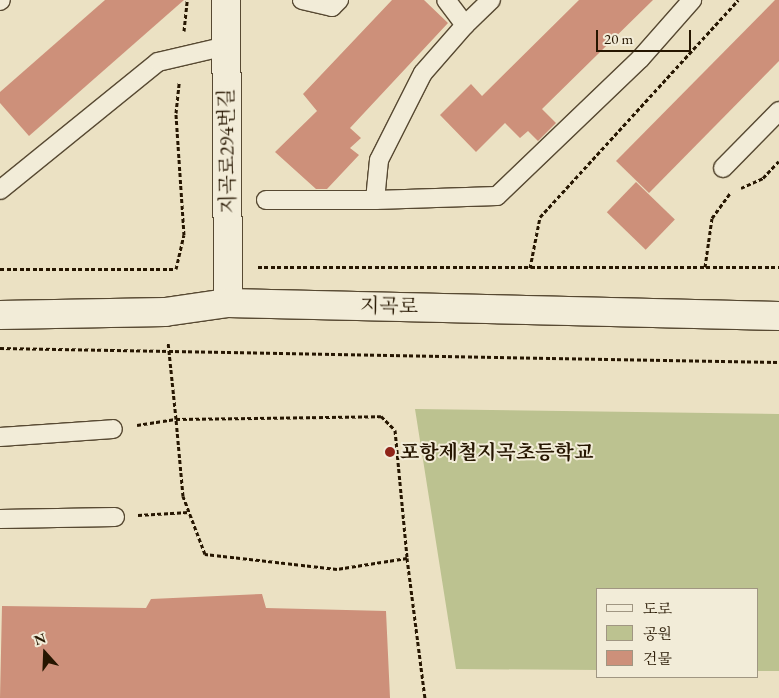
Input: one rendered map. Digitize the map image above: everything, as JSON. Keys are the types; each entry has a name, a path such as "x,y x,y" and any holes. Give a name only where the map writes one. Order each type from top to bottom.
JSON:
{"main road":[{"name":"지곡로294번길","path":"226,0 228,302"},
{"name":"지곡로","path":"0,315 165,312 228,302 779,316"}],"lane":[{"path":"302,0 332,7 339,0"},
{"path":"446,0 465,25"},
{"path":"375,200 379,160 423,72 465,25 491,0"},
{"path":"266,200 375,200 497,196 640,59 692,0"},
{"path":"0,190 158,62 226,46"},
{"path":"723,168 779,111"},
{"path":"0,437 113,429"},
{"path":"0,518 115,517"}],"path":[{"path":"0,269 176,269 184,235 176,114 187,0"},
{"path":"530,268 540,217 738,0"},
{"path":"705,267 712,218 731,192 763,178 779,162"},
{"path":"723,168 731,192"},
{"path":"256,260 258,268 779,267"},
{"path":"165,312 183,496 205,554 337,569 407,558"},
{"path":"0,348 779,362"},
{"path":"113,429 176,419 381,416 395,430 407,558 425,698"},
{"path":"115,517 189,512"}],"green space":[{"path":"415,409 779,414 779,671 759,671 759,588 596,588 596,670 456,669"}],"building":[{"path":"105,0 184,0 29,136 0,103 0,92"},
{"path":"392,0 424,0 448,23 350,128 361,138 350,148 359,155 327,189 316,189 275,152 317,111 303,94"},
{"path":"579,0 653,0 542,109 556,123 538,141 528,131 520,138 505,123 476,152 440,115 471,84 482,96"},
{"path":"775,0 779,0 779,61 649,193 616,161"},
{"path":"636,182 675,220 646,250 607,212"},
{"path":"262,594 266,608 386,611 390,698 0,698 2,606 146,608 151,599"}],"place":[{"name":"포항제철지곡초등학교","path":"390,452"}]}
